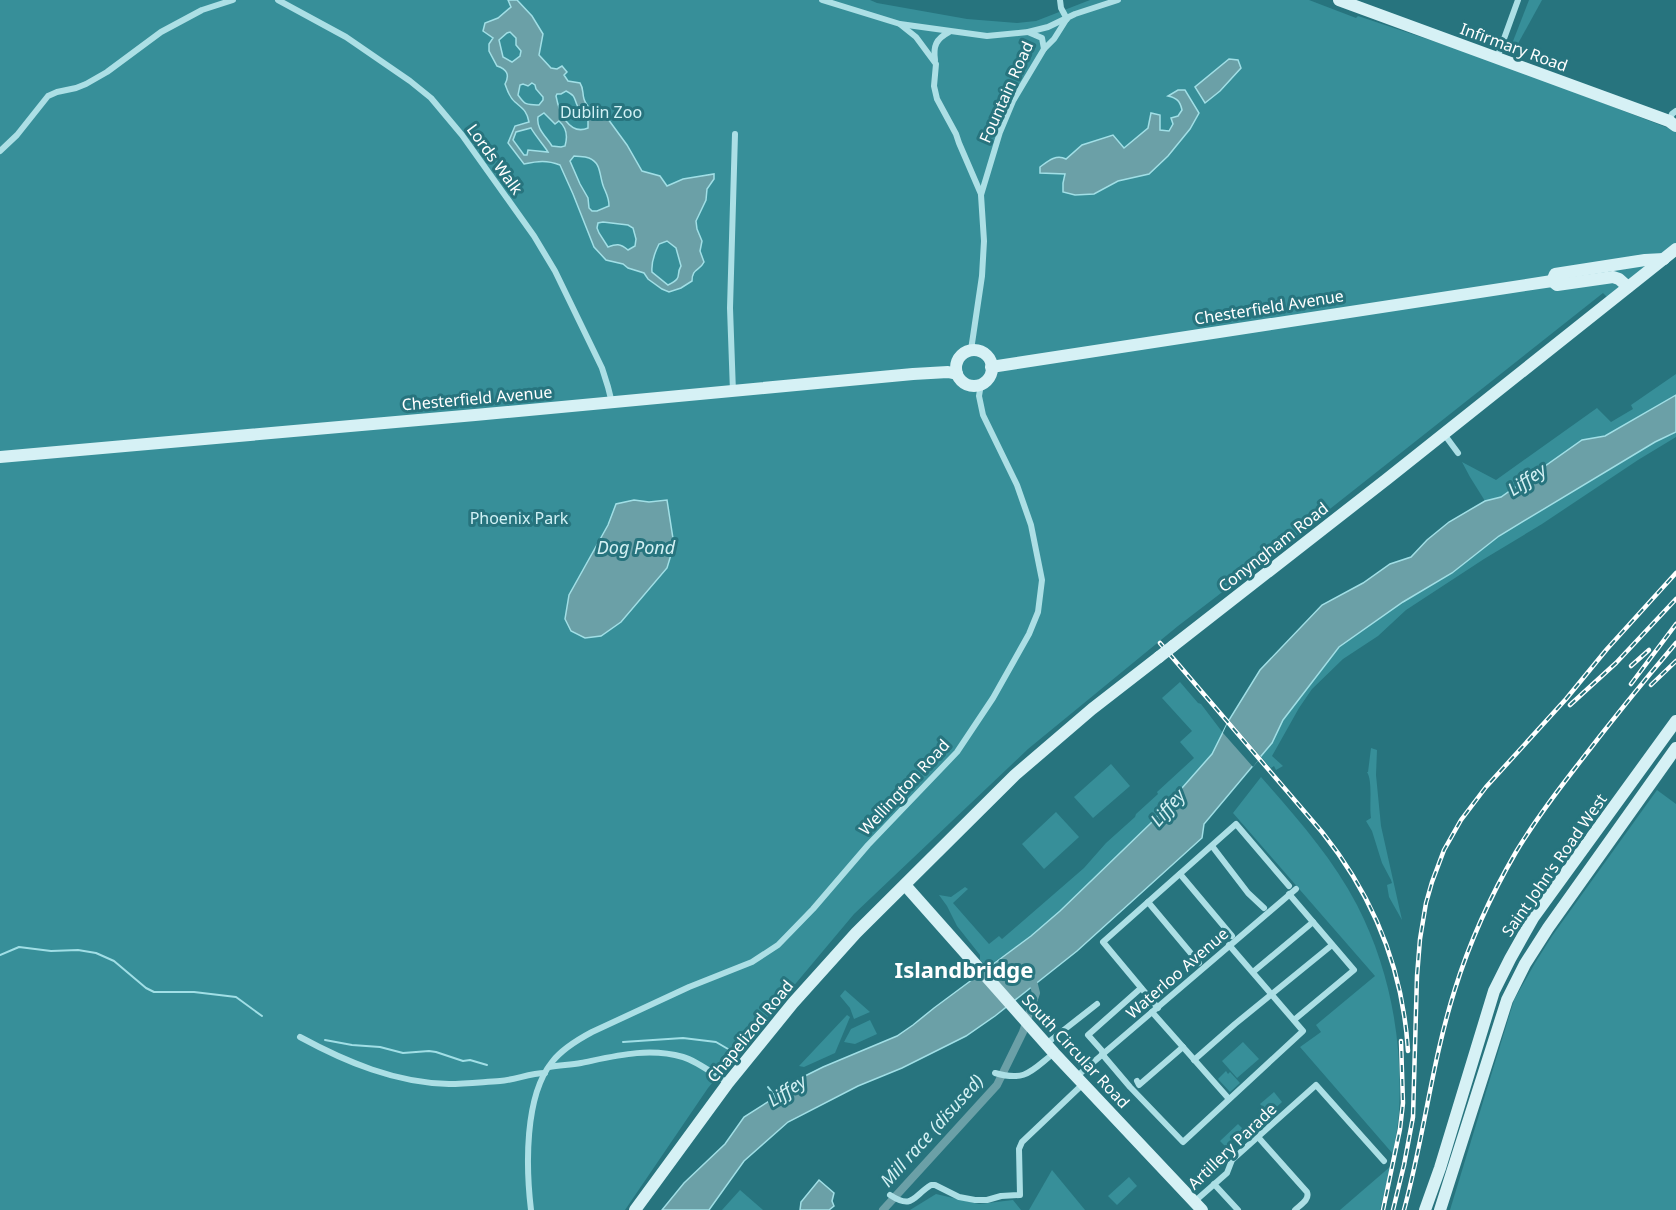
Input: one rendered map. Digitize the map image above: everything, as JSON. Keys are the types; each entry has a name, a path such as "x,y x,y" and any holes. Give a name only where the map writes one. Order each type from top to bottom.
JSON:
{"main road":[{"name":"Infirmary Road","path":"1339,0 1674,119"},
{"name":"Conyngham Road","path":"905,885 985,803 1092,709 1676,249"},
{"name":"Chesterfield Avenue","path":"1552,281 1555,274 1664,259"},
{"name":"Chesterfield Avenue","path":"991,367 1552,281 1557,285 1613,277 1628,287"},
{"path":"971,350 977,350 987,356 991,367 989,377 975,386 964,383 957,374 958,358 961,354 971,350"},
{"name":"Chesterfield Avenue","path":"0,457 913,374 948,372 957,374"},
{"name":"Saint John's Road West","path":"1425,1210 1499,980 1533,918 1676,721"},
{"name":"Saint John's Road West","path":"1440,1210 1507,1000 1548,928 1676,748"},
{"name":"South Circular Road","path":"905,885 1050,1049 1198,1206"},
{"name":"Chapelizod Road","path":"635,1210 728,1083 793,1003 848,941 905,885"}],"street":[{"path":"0,151 17,135 48,96 87,84 161,32 202,10 233,0"},
{"name":"Lords Walk","path":"278,0 346,37 410,81 431,98 462,135 534,236 555,271 602,368 612,403"},
{"path":"822,0 900,24 987,36 1028,32 1048,27 1076,14 1118,0"},
{"path":"1060,0 1061,8 1067,19"},
{"path":"1497,58 1518,0"},
{"path":"1044,49 1054,39 1067,19"},
{"path":"900,24 916,38 936,64"},
{"path":"949,32 936,43 934,49 936,64 934,86 937,99 956,134 981,195"},
{"name":"Fountain Road","path":"971,350 982,276 984,241 981,195 1000,132 1013,101 1044,49 1042,38 1028,32"},
{"path":"733,392 730,308 735,134"},
{"path":"970,169 981,173 989,165"},
{"name":"Wellington Road","path":"547,1070 566,1049 585,1036 689,987 746,965 778,945 868,845 957,752 993,698 1029,634 1038,612 1042,580 1030,525 1017,485 983,416 979,396 981,384"},
{"path":"1444,434 1458,453"},
{"name":"Waterloo Avenue","path":"890,1195 903,1204 911,1202 931,1185 935,1185 959,1197 975,1200 1020,1195 1019,1149 1022,1142 1103,1054 1289,894 1292,888 1236,824 1212,846"},
{"path":"1229,1099 1183,1047 1141,988 1103,942 1212,846 1248,893 1264,908"},
{"path":"1180,874 1232,936"},
{"path":"1289,894 1354,970 1294,1020"},
{"path":"1148,903 1199,963"},
{"path":"1253,972 1313,922"},
{"path":"1141,988 1088,1035 1130,1087 1183,1142 1303,1031 1229,945"},
{"path":"1194,1060 1332,945"},
{"path":"995,1073 1008,1077 1025,1076 1097,1004"},
{"path":"300,1037 354,1064 422,1081 448,1084 507,1081 547,1070 639,1052 682,1057 728,1083"},
{"path":"1137,1081 1139,1085 1183,1047"},
{"path":"531,1210 529,1150 531,1110 536,1092 547,1070"},
{"name":"Artillery Parade","path":"1198,1206 1214,1184 1227,1173 1232,1160 1316,1085 1384,1161"},
{"path":"1258,1137 1305,1189 1307,1199 1295,1210"},
{"path":"1214,1184 1238,1210"}],"green space":[{"name":"Phoenix Park","path":"0,0 870,0 967,19 1017,23 1036,21 1090,0 1309,0 1356,18 1358,16 1496,62 1676,131 1676,249 1611,301 1603,293 1178,626 1028,749 854,914 708,1088 625,1210 0,1210"},
{"path":"1529,0 1542,0 1515,49 1510,49"},
{"path":"1676,374 1676,395 1605,436 1583,440 1501,497 1485,501 1462,462 1496,480 1597,408 1611,422 1633,409 1631,405"},
{"path":"1676,432 1676,437 1406,610 1378,636 1343,659 1312,689 1272,756 1283,766 1276,770 1274,766 1271,768 1261,757 1272,743 1283,719 1339,647 1403,602 1452,573 1499,536 1655,442"},
{"path":"1180,682 1201,704 1223,733 1212,754 1152,822 1060,911 1031,936 987,967 957,926 939,895 951,897 965,887 968,889 953,903 989,944 999,936 1002,939 1084,868 1106,843 1158,794 1157,792 1194,758 1180,742 1192,731 1162,698"},
{"path":"1371,748 1377,750 1376,775 1381,826 1402,920 1389,897 1387,885 1392,883 1366,821 1371,818 1370,782 1367,772"},
{"path":"1111,764 1130,786 1093,818 1074,797"},
{"path":"1261,777 1313,838 1336,870 1357,905 1378,954 1392,1006 1399,1059 1399,1113 1393,1154 1300,1047 1321,1032 1316,1025 1375,976 1233,813"},
{"path":"1657,790 1676,804 1676,1210 1450,1210 1514,1000 1552,936"},
{"path":"1056,812 1079,837 1044,869 1022,844"},
{"path":"845,990 870,1012 854,1019 850,1008 840,996"},
{"path":"847,1015 850,1017 835,1053 804,1067 799,1066"},
{"path":"870,1020 877,1034 855,1044 844,1042 851,1029"},
{"path":"1243,1042 1259,1059 1237,1078 1222,1061"},
{"path":"1226,1071 1228,1074 1230,1072 1240,1083 1230,1092 1218,1079"},
{"path":"1274,1092 1282,1102 1269,1114 1260,1104"},
{"path":"1238,1124 1243,1129 1247,1128 1226,1147 1220,1141"},
{"path":"1391,1166 1380,1210 1340,1210"},
{"path":"1052,1170 1085,1210 1029,1210"},
{"path":"1129,1177 1137,1186 1117,1205 1108,1196"},
{"path":"740,1190 763,1210 722,1210"},
{"path":"936,1194 979,1204 1013,1200 1021,1210 910,1210"}],"water":[{"path":"508,0 517,0 532,16 543,34 539,55 551,68 557,69 562,66 567,72 564,75 568,81 580,83 588,106 596,117 608,119 642,171 660,176 667,186 683,179 714,174 714,179 707,189 706,200 696,221 702,241 700,251 704,262 693,274 692,281 681,288 669,292 648,279 644,273 606,260 594,247 560,165 551,162 524,164 508,143 515,126 529,122 526,113 513,100 508,91 505,84 507,73 497,66 489,51 489,44 493,38 483,31 485,23 498,18 511,7","holes":["510,32 516,38 516,45 521,51 520,56 512,62 503,57 499,40","520,85 535,85 543,97 539,105 524,103 518,95","566,91 573,96 579,109 588,119 588,128 581,130 570,126 562,115 557,94","544,113 555,124 559,121 566,132 565,146 552,146 540,129 538,117","531,128 548,152 528,150 527,155 524,155 513,140 516,132","574,156 587,157 596,163 609,206 592,211 570,161","603,222 628,225 633,228 635,246 628,250 618,245 608,247 597,228 598,223","667,241 676,248 681,266 678,278 668,285 652,272 659,244"]},
{"path":"1229,59 1238,60 1241,68 1220,91 1205,103 1195,87"},
{"path":"1178,90 1185,90 1199,113 1190,129 1168,156 1149,174 1118,181 1094,194 1075,195 1063,192 1065,174 1040,173 1040,167 1052,159 1059,157 1066,159 1082,145 1113,135 1124,148 1148,128 1151,113 1160,115 1160,130 1169,131 1173,124 1171,118 1178,116 1182,110 1178,100 1168,96"},
{"name":"Liffey","path":"1676,395 1676,432 1655,442 1499,536 1452,573 1403,602 1339,647 1283,720 1272,743 1204,824 1202,838 1077,951 966,1036 902,1068 858,1086 788,1122 744,1161 709,1210 662,1210 684,1183 725,1144 744,1117 805,1076 897,1036 1031,936 1060,911 1152,822 1212,754 1229,720 1260,670 1322,605 1363,583 1390,564 1411,557 1449,522 1485,501 1501,497 1582,440 1605,436"},
{"name":"Dog Pond","path":"634,500 649,502 667,500 674,545 667,568 621,622 601,636 585,638 571,631 565,619 569,595 608,525 616,504"},
{"path":"819,1180 834,1193 832,1201 834,1206 829,1210 800,1210 801,1202"}],"pier":[{"path":"1229,720 1261,757 1253,767 1223,733"}],"waterway":[{"path":"0,955 19,947 96,953 114,961 154,992 194,992 236,997 262,1016"},
{"name":"Mill race (disused)","path":"883,1210 997,1085 1023,1032 1036,993 1029,976"},
{"path":"623,1042 683,1038 716,1042 728,1049"},
{"path":"325,1040 380,1047 403,1053 436,1052 463,1061 470,1060 487,1065"},
{"name":"Liffey","path":"768,1087 777,1099"}],"railway":[{"path":"1393,1210 1413,1117 1420,939 1426,903 1444,850 1461,820 1486,787 1676,573"},
{"path":"1570,705 1616,663 1676,599"},
{"path":"1631,684 1676,624"},
{"path":"1160,643 1322,832 1357,882 1383,935 1392,962 1400,991 1408,1051"},
{"path":"1404,1210 1447,1016 1467,953 1498,885 1516,852 1545,808 1613,719 1676,643"},
{"path":"1631,666 1649,650"},
{"path":"1651,685 1676,661"},
{"path":"1383,1210 1400,1129 1403,1103 1401,1041"}],"district":[{"name":"Islandbridge","path":"964,970"}],"park label":[{"name":"Dublin Zoo","path":"601,112"}]}
